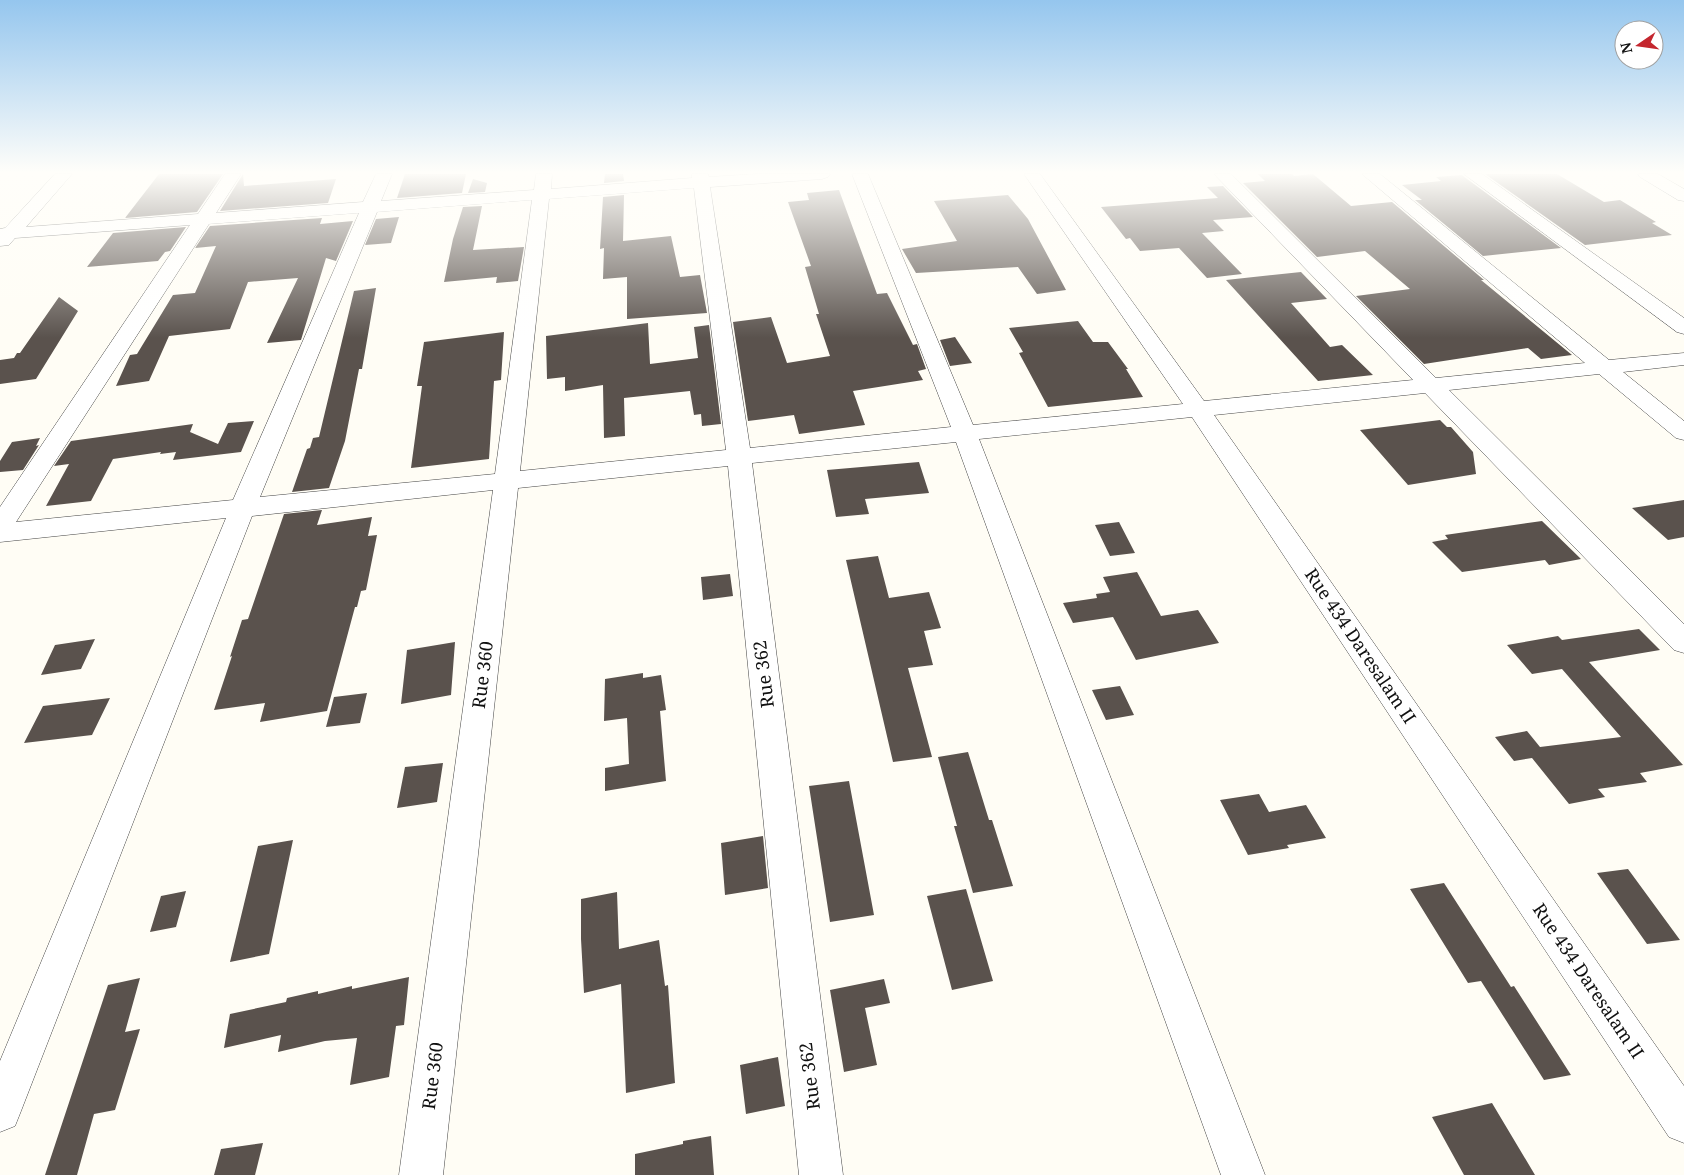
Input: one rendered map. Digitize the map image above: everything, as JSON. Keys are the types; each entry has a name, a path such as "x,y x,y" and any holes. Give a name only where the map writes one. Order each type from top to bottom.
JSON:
{"street":[{"path":"3,237 94,229"},
{"path":"0,527 197,229"},
{"path":"0,1111 243,507 361,229"},
{"name":"Rue 360","path":"421,1175 537,229"},
{"name":"Rue 362","path":"708,229 739,457 821,1175"},
{"path":"882,229 965,433 1243,1175"},
{"name":"Rue 434 Daresalam II","path":"1071,229 1198,409 1684,1122"},
{"path":"1276,229 1684,642"},
{"path":"1436,229 1684,433"},
{"path":"1547,229 1684,328"},
{"path":"0,533 1684,360"}],"building":[{"path":"185,229 170,251 165,252 158,261 87,267 113,233"},
{"path":"208,229 350,229 336,261 326,258 301,340 267,343 298,278 248,282 230,329 169,336 149,381 116,386 130,355 137,354 173,295 195,293 216,246 195,248"},
{"path":"372,229 395,229 391,243 365,245"},
{"path":"456,229 477,229 473,250 524,247 518,281 496,283 497,277 444,282"},
{"path":"601,229 623,229 623,241 671,236 680,277 700,275 707,313 627,319 627,277 603,279 604,248 600,249"},
{"path":"798,229 853,229 877,294 887,293 913,345 917,344 926,369 918,371 923,380 853,391 865,425 799,434 794,415 748,421 733,322 771,317 787,363 830,356 816,314 819,314 805,267 811,266"},
{"path":"950,229 1033,229 1066,290 1037,294 1018,267 916,273 902,249 957,241"},
{"path":"1118,229 1222,229 1224,231 1202,233 1242,274 1207,278 1179,248 1140,251 1130,238 1126,239"},
{"path":"1289,229 1424,229 1484,280 1481,280 1572,355 1541,359 1528,348 1424,364 1356,296 1410,289 1365,251 1317,257"},
{"path":"1450,229 1535,229 1561,248 1483,256"},
{"path":"1562,229 1662,229 1672,235 1585,245"},
{"path":"1301,272 1327,299 1291,303 1330,347 1342,345 1373,375 1318,381 1226,280"},
{"path":"376,288 362,369 359,369 345,441 329,488 292,492 307,449 310,448 313,438 319,437 354,291"},
{"path":"59,297 78,311 36,379 0,384 0,360 14,358 17,353 20,353"},
{"path":"1078,321 1093,342 1108,342 1128,369 1126,369 1143,397 1048,407 1019,353 1023,352 1009,328"},
{"path":"648,323 650,364 698,358 694,327 709,325 721,424 702,426 701,414 694,415 690,391 624,398 625,436 604,438 603,385 565,391 565,377 547,379 546,336"},
{"path":"504,332 501,380 494,381 489,459 411,468 422,386 417,386 424,342"},
{"path":"955,337 972,363 950,366 940,340"},
{"path":"1440,420 1447,427 1451,427 1473,452 1476,474 1408,485 1360,430"},
{"path":"254,421 241,452 173,460 176,452 160,454 161,452 113,459 91,501 46,506 69,464 54,466 71,441 193,424 190,432 218,444 228,423"},
{"path":"40,438 36,446 39,445 23,470 0,472 0,461 12,442"},
{"path":"919,462 929,493 865,499 869,514 836,517 827,470"},
{"path":"1684,500 1684,537 1668,540 1632,508"},
{"path":"322,510 317,525 372,517 368,536 377,535 366,590 361,591 357,607 355,607 327,711 260,722 265,703 214,710 242,620 248,619 284,514"},
{"path":"1542,521 1581,559 1549,565 1545,560 1462,572 1432,542 1448,539 1445,535"},
{"path":"1119,522 1135,553 1110,556 1095,525"},
{"path":"878,556 889,598 929,592 941,628 924,631 933,665 908,668 932,757 893,762 846,560"},
{"path":"1137,572 1161,616 1198,610 1219,643 1136,660 1113,617 1073,623 1063,603 1097,598 1096,594 1110,592 1103,577"},
{"path":"730,574 733,596 703,600 701,577"},
{"path":"1639,629 1660,650 1589,662 1683,765 1640,773 1647,782 1598,789 1605,797 1569,804 1532,758 1514,761 1495,737 1527,731 1540,747 1621,737 1562,669 1532,674 1507,645 1558,636 1562,640"},
{"path":"95,639 81,669 41,675 55,645"},
{"path":"455,642 451,695 401,704 407,650"},
{"path":"643,673 643,678 661,675 666,710 660,711 666,781 605,791 605,768 629,764 627,718 604,721 605,679"},
{"path":"1120,686 1134,715 1106,720 1092,690"},
{"path":"367,693 360,723 326,727 334,697"},
{"path":"110,698 92,735 24,743 43,706"},
{"path":"968,752 989,820 992,820 1013,886 973,893 954,826 957,826 938,757"},
{"path":"443,763 437,802 397,808 405,767"},
{"path":"849,781 874,915 830,922 809,786"},
{"path":"1259,794 1269,812 1306,805 1326,838 1287,845 1289,848 1248,855 1220,800"},
{"path":"763,836 768,888 725,895 721,843"},
{"path":"293,840 269,954 230,962 258,846"},
{"path":"1628,869 1680,940 1647,944 1597,873"},
{"path":"1444,883 1511,987 1514,986 1571,1075 1544,1080 1481,981 1468,983 1410,889"},
{"path":"966,889 993,981 952,990 927,896"},
{"path":"186,891 176,927 150,932 161,896"},
{"path":"617,892 619,949 659,940 665,986 668,985 675,1083 626,1093 621,984 584,993 581,939 581,899"},
{"path":"409,977 404,1025 396,1026 389,1077 350,1085 357,1038 325,1041 278,1052 281,1035 224,1048 230,1014 286,1002 287,998 318,991 318,994 352,986 352,989"},
{"path":"140,978 125,1032 140,1029 115,1110 94,1114 77,1175 45,1175 108,985"},
{"path":"884,979 890,1003 865,1008 877,1065 844,1072 830,990"},
{"path":"778,1057 785,1106 746,1114 740,1065"},
{"path":"1492,1103 1535,1175 1464,1175 1432,1117"},
{"path":"711,1136 714,1175 635,1175 635,1154 683,1144 683,1141"},
{"path":"263,1143 255,1175 214,1175 221,1149"}]}
